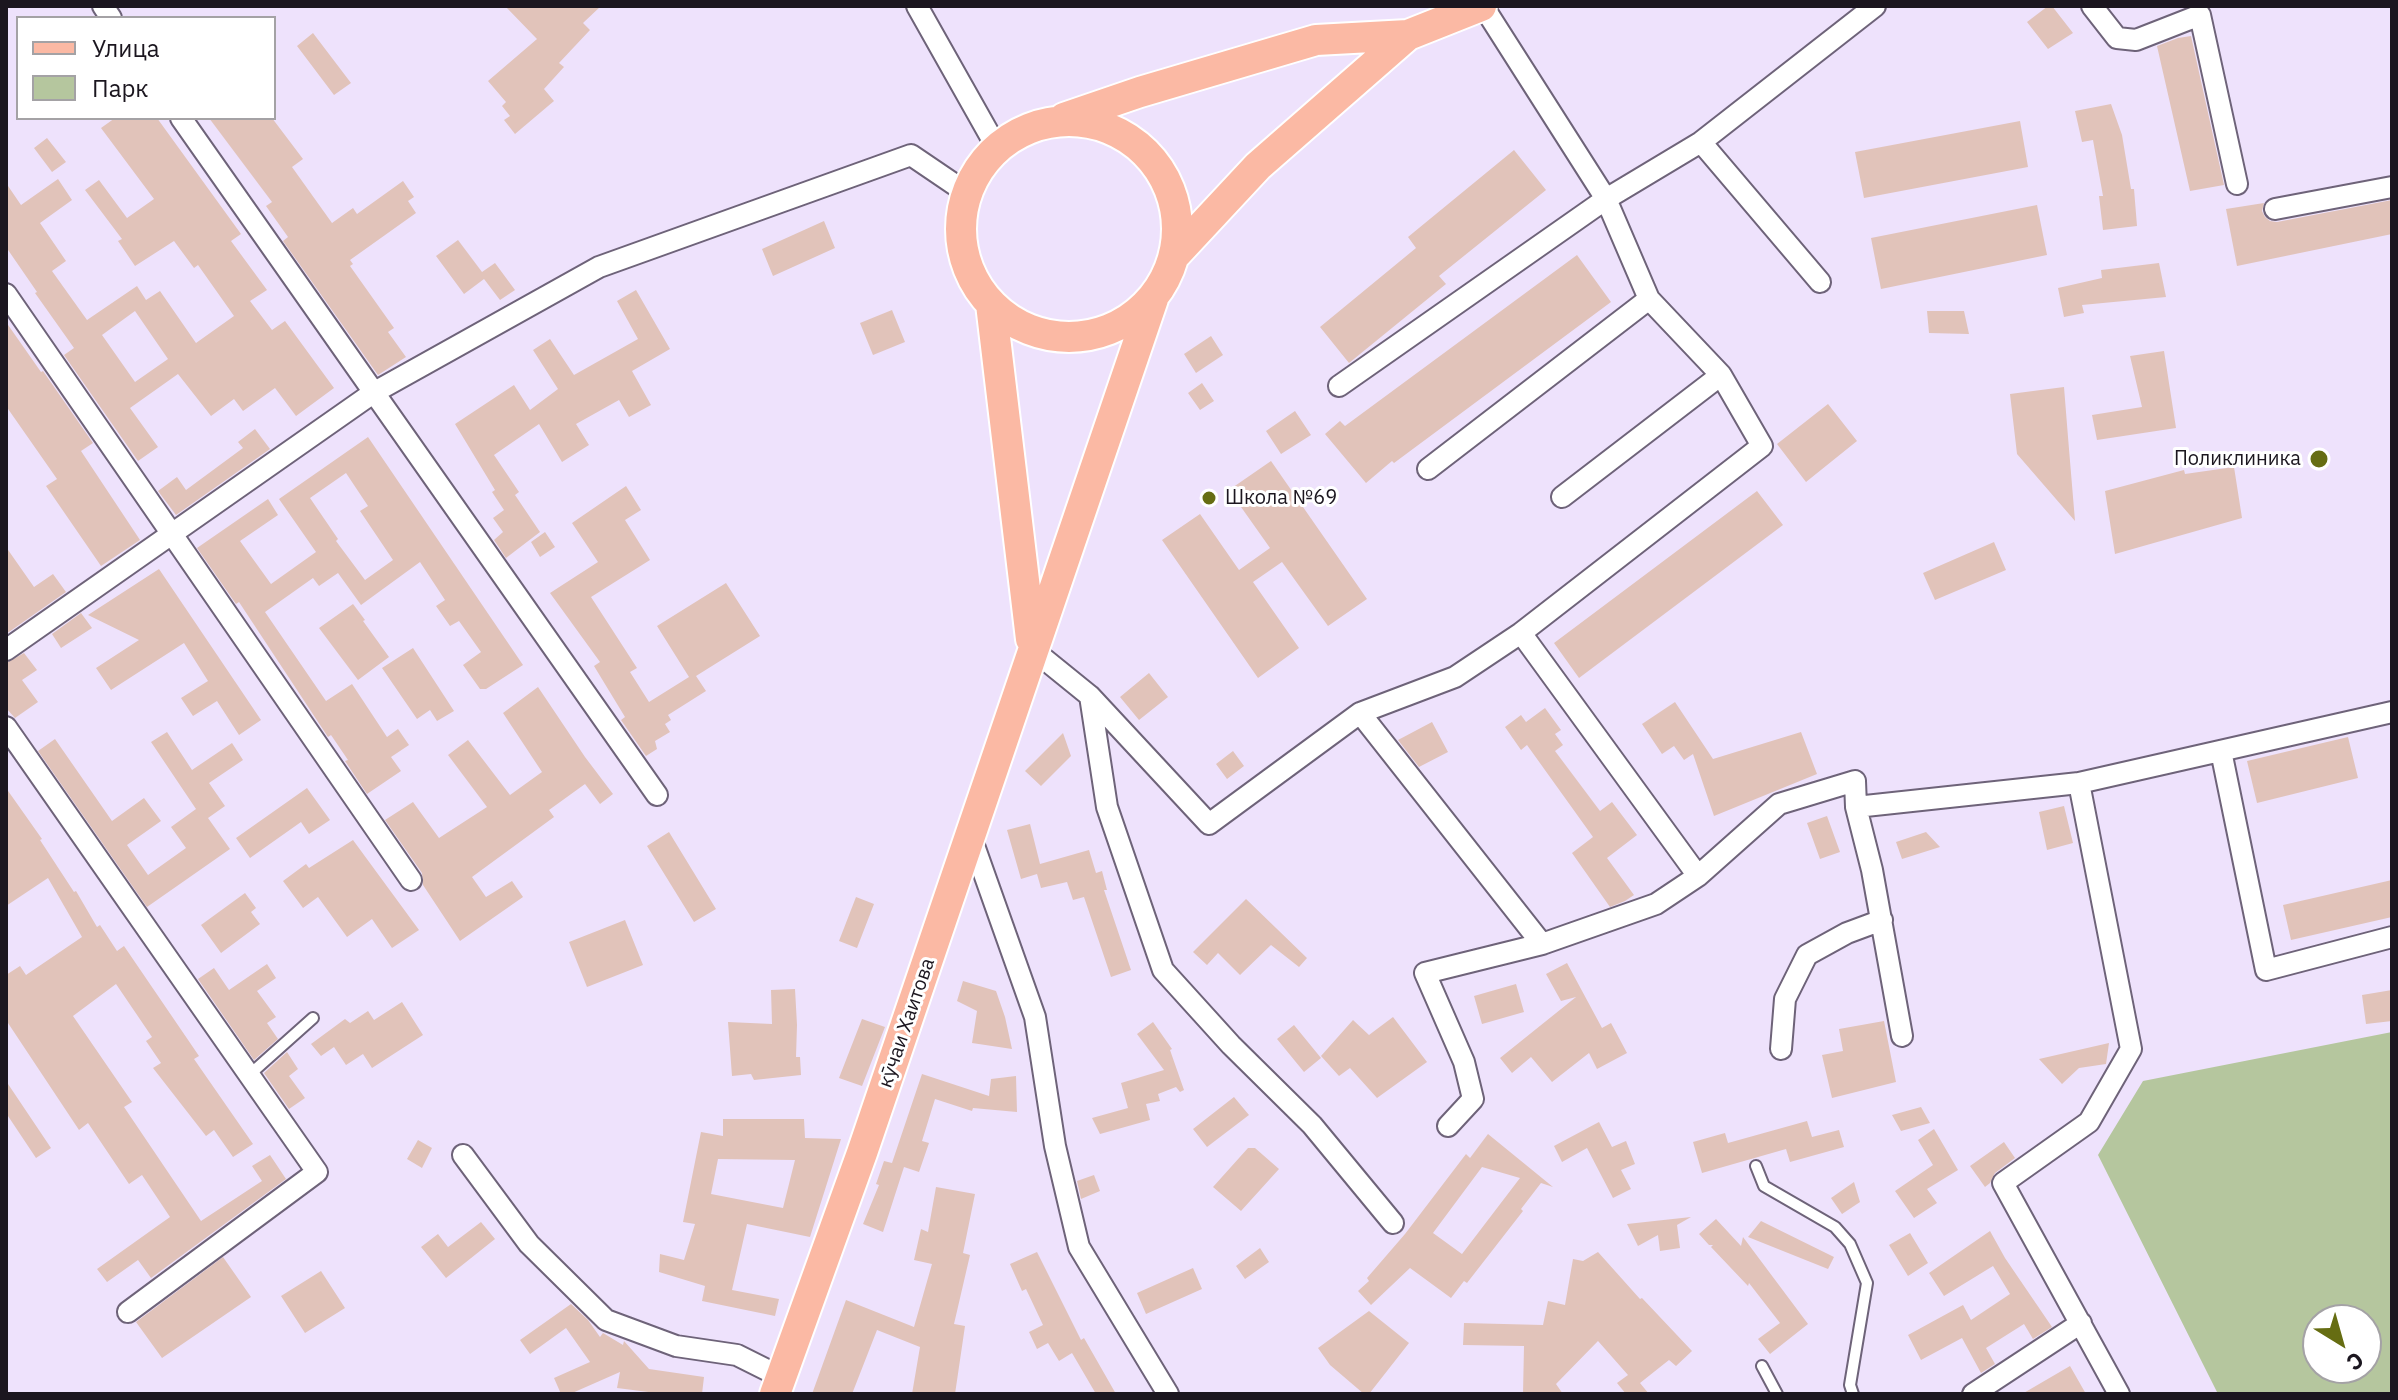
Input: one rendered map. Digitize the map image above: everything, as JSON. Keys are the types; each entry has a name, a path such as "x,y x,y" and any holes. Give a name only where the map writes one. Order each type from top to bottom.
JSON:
{"main road":[{"path":"1009,140 1140,92 1316,40 1408,35 1482,6"},
{"path":"1175,255 1258,166 1408,35"},
{"path":"1054,122 1090,122 1123,134 1150,156 1169,186 1178,220 1175,255 1153,299 1125,323 1091,336 1055,337 1020,326 991,304 973,280 963,252 961,222 967,193 979,169 1009,140 1054,122"},
{"name":"кӯчаи Хаитова","path":"777,1385 862,1153 1153,299"},
{"path":"991,304 1032,649"}],"street":[{"path":"917,6 1009,140"},
{"path":"1032,649 1090,696 1209,824 1360,713 1455,677 1521,633 1762,446 1721,375 1649,299 1606,199 1482,6"},
{"path":"1339,386 1606,199 1701,142 1875,6"},
{"path":"2092,6 2117,38 2136,40 2200,15 2237,184"},
{"path":"182,120 657,795"},
{"path":"1701,142 1820,282"},
{"path":"6,650 373,393 599,267 911,155 967,193"},
{"path":"2275,209 2392,187"},
{"path":"6,294 411,880"},
{"path":"1428,469 1649,299"},
{"path":"1562,497 1721,375"},
{"path":"1521,633 1698,876"},
{"path":"1090,696 1107,807 1163,970 1231,1045 1312,1125 1393,1223"},
{"path":"1856,807 2079,783 2392,712"},
{"path":"1360,713 1542,944"},
{"path":"6,727 317,1172 128,1312"},
{"path":"2221,751 2266,970 2392,937"},
{"path":"1448,1126 1473,1099 1464,1062 1425,973 1542,944 1656,904 1698,876 1779,804 1855,781 1856,807 1882,920 1902,1036"},
{"path":"2079,783 2131,1049 2089,1122 2003,1183 2119,1394"},
{"path":"971,837 1035,1017 1055,1146 1079,1247 1168,1394"},
{"path":"1781,1049 1785,999 1807,955 1847,933 1882,920"},
{"path":"463,1155 529,1244 606,1320 676,1346 737,1355 777,1385"},
{"path":"1973,1394 2081,1323"}],"lane":[{"path":"248,1076 313,1018"},
{"path":"1756,1166 1764,1186 1835,1227 1850,1244 1856,1257 1867,1283 1850,1385 1853,1394"},
{"path":"1762,1366 1777,1394"}],"green space":[{"path":"2392,1032 2392,1394 2218,1394 2098,1155 2143,1081"}],"building":[{"path":"505,6 601,6 583,23 590,30 559,63 564,67 544,89 554,101 515,134 504,120 510,116 502,106 506,102 488,81 537,39"},
{"path":"2052,6 2073,33 2048,49 2027,22"},
{"path":"313,33 351,83 334,95 297,46"},
{"path":"2191,36 2224,185 2190,191 2157,46"},
{"path":"2111,104 2122,135 2131,189 2134,189 2137,226 2103,230 2099,196 2103,196 2093,140 2082,142 2075,111"},
{"path":"112,120 158,120 241,234 231,241 267,290 250,301 272,330 285,321 334,388 296,416 275,388 243,411 234,399 211,416 178,374 130,408 158,447 138,461 64,355 74,348 6,247 6,183 21,205 58,179 72,200 40,223 66,261 52,271 87,320 137,286 146,300 160,291 196,343 234,316 198,265 194,268 174,241 135,266 118,241 122,239 85,190 99,180 127,218 154,199 101,128","holes":["135,311 168,359 135,382 102,335"]},
{"path":"210,120 274,120 303,159 292,167 332,223 353,208 357,214 403,181 414,197 408,201 416,213 350,260 353,264 350,266 394,328 388,332 406,357 378,375 283,241 288,237 266,206 272,202"},
{"path":"2020,121 2028,167 1864,198 1855,152"},
{"path":"47,138 66,162 52,172 34,148"},
{"path":"1514,150 1546,190 1439,276 1446,284 1349,363 1320,327 1416,248 1408,237"},
{"path":"2392,200 2392,234 2237,266 2226,209 2264,203 2262,211 2265,217 2277,222"},
{"path":"2037,205 2047,255 1881,289 1871,238"},
{"path":"824,221 835,248 773,276 762,249"},
{"path":"458,240 482,272 495,263 515,290 500,300 484,279 464,294 436,256"},
{"path":"1577,255 1611,302 1366,483 1325,434 1340,421 1345,426"},
{"path":"2159,263 2166,297 2082,305 2084,313 2064,317 2058,288 2102,278 2101,270"},
{"path":"636,290 670,349 632,371 651,405 629,417 619,400 576,424 589,445 562,462 539,424 494,455 519,492 515,495 540,532 506,558 494,540 503,532 493,518 504,510 455,424 514,385 530,410 558,389 533,350 550,339 574,375 638,339 617,301"},
{"path":"892,310 905,342 873,355 860,323"},
{"path":"1927,311 1964,311 1969,334 1929,333"},
{"path":"6,322 93,443 81,451 140,540 101,566 46,486 57,479 6,406"},
{"path":"1211,336 1223,355 1196,373 1184,354"},
{"path":"2164,351 2176,428 2097,440 2092,415 2142,407 2130,356"},
{"path":"1202,383 1214,401 1200,410 1188,393"},
{"path":"2064,387 2075,521 2017,454 2010,394"},
{"path":"1828,404 1857,441 1806,482 1777,444"},
{"path":"1295,411 1311,435 1281,454 1266,431"},
{"path":"255,429 270,449 176,515 158,491 177,477 186,490 243,448 238,442"},
{"path":"368,437 523,665 486,689 480,689 463,665 481,652 459,621 450,626 436,606 445,600 420,562 361,605 338,573 319,586 313,578 265,612 326,701 352,684 387,737 398,729 409,745 391,757 401,771 367,794 331,735 328,737 239,602 236,604 197,548 268,499 278,515 240,541 271,584 316,552 279,499","holes":["346,473 368,506 360,511 393,560 365,580 310,498"]},
{"path":"1271,461 1367,599 1328,626 1282,562 1253,582 1299,648 1258,678 1162,540 1200,514 1239,570 1270,548 1229,490"},
{"path":"2234,467 2242,518 2115,554 2105,491 2184,470 2185,474"},
{"path":"626,486 641,510 625,520 650,560 591,597 637,668 630,672 649,702 689,677 657,626 726,583 760,636 696,676 706,691 668,715 671,720 665,724 670,732 655,741 657,749 646,756 621,720 625,717 594,666 600,662 550,593 598,562 572,523"},
{"path":"1757,491 1783,525 1579,678 1554,643"},
{"path":"545,532 555,547 540,557 531,542"},
{"path":"1994,542 2006,570 1935,600 1923,573"},
{"path":"6,547 34,587 53,574 66,592 6,634"},
{"path":"159,569 261,720 239,735 217,701 193,716 181,698 208,681 184,643 111,690 96,668 139,640 88,615"},
{"path":"353,604 389,657 358,680 319,628"},
{"path":"81,613 92,628 61,648 52,634"},
{"path":"413,648 454,711 437,721 430,710 417,719 382,668"},
{"path":"24,653 37,670 22,680 38,702 15,718 6,708 6,663"},
{"path":"1149,673 1168,697 1139,720 1120,697"},
{"path":"538,687 613,794 600,804 585,784 549,810 554,817 472,877 486,897 512,881 523,897 460,941 423,885 422,873 385,820 413,802 439,838 487,807 448,755 468,740 510,795 542,772 503,713"},
{"path":"1675,702 1713,759 1801,732 1817,774 1714,816 1693,754 1684,760 1674,746 1662,754 1642,724"},
{"path":"1545,708 1561,730 1555,734 1563,745 1555,751 1600,811 1612,802 1637,835 1607,858 1634,895 1610,907 1572,853 1593,837 1527,745 1521,750 1505,727 1521,715 1526,722"},
{"path":"1432,722 1448,752 1419,767 1398,740"},
{"path":"167,732 192,770 232,743 243,760 209,783 225,806 208,818 230,849 147,907 38,751 55,739 112,821 144,798 161,821 127,845 148,875 186,848 171,827 196,809 151,742"},
{"path":"1063,733 1071,756 1041,786 1025,771"},
{"path":"2348,737 2358,778 2257,803 2247,761"},
{"path":"1233,751 1244,766 1227,779 1216,764"},
{"path":"6,788 97,927 100,925 117,951 124,946 199,1056 194,1059 253,1144 233,1157 214,1130 206,1136 153,1068 161,1063 146,1041 152,1037 116,984 73,1016 132,1102 124,1107 201,1221 262,1181 252,1166 270,1155 286,1179 151,1278 138,1260 107,1282 97,1269 170,1217 142,1175 129,1184 88,1123 79,1130 6,1020 6,975 20,966 26,975 82,937 48,878 6,906"},
{"path":"307,788 330,820 309,834 301,822 250,858 236,838"},
{"path":"2064,806 2073,843 2047,850 2039,812"},
{"path":"1827,816 1840,852 1820,859 1807,823"},
{"path":"1030,824 1040,864 1089,850 1096,873 1102,871 1107,890 1104,890 1131,970 1111,977 1084,897 1073,900 1067,882 1041,888 1037,874 1021,879 1007,830"},
{"path":"669,832 716,909 694,922 647,846"},
{"path":"1926,832 1940,847 1902,859 1896,842"},
{"path":"353,840 419,930 392,948 372,919 347,937 318,897 303,908 283,881 306,864 309,868"},
{"path":"2392,880 2392,917 2291,940 2283,905"},
{"path":"245,893 256,908 251,912 260,924 221,953 201,925"},
{"path":"856,897 874,904 857,948 839,941"},
{"path":"1246,899 1307,958 1299,967 1271,945 1240,975 1218,953 1207,965 1193,952"},
{"path":"625,920 643,965 587,987 569,942"},
{"path":"1567,963 1602,1028 1611,1023 1627,1053 1597,1069 1589,1053 1552,1082 1531,1057 1512,1073 1500,1058 1576,997 1561,1001 1546,974"},
{"path":"267,964 276,978 257,991 276,1017 267,1023 278,1039 254,1060 198,979 214,968 229,990"},
{"path":"963,981 996,991 1012,1049 972,1043 977,1011 957,1001"},
{"path":"1516,984 1524,1012 1482,1024 1474,996"},
{"path":"795,989 796,1057 800,1057 801,1075 754,1080 751,1074 732,1076 728,1022 772,1024 771,990"},
{"path":"2392,990 2392,1021 2366,1024 2362,995"},
{"path":"402,1002 423,1035 372,1068 363,1054 346,1065 334,1047 321,1056 311,1044 345,1019 350,1023 368,1011 374,1020"},
{"path":"1393,1017 1427,1062 1377,1098 1350,1068 1339,1076 1321,1056 1353,1020 1369,1035"},
{"path":"862,1019 885,1027 862,1086 839,1078"},
{"path":"1884,1021 1896,1082 1832,1098 1822,1055 1843,1051 1839,1029"},
{"path":"1153,1022 1172,1049 1184,1090 1180,1092 1176,1087 1158,1094 1160,1101 1146,1104 1150,1120 1100,1134 1092,1118 1128,1108 1121,1083 1164,1070 1137,1034"},
{"path":"1294,1025 1321,1058 1304,1072 1277,1039"},
{"path":"2109,1043 2106,1064 2079,1068 2062,1084 2039,1059"},
{"path":"287,1052 298,1069 289,1076 305,1098 289,1109 264,1073"},
{"path":"922,1074 989,1096 991,1079 1016,1076 1017,1112 973,1108 972,1111 935,1099 922,1141 929,1143 919,1172 904,1167 883,1232 863,1224 879,1185 876,1184 884,1161 892,1163"},
{"path":"6,1081 51,1148 36,1158 6,1113"},
{"path":"1234,1097 1249,1115 1207,1147 1193,1129"},
{"path":"1921,1107 1930,1123 1901,1131 1892,1115"},
{"path":"723,1119 804,1119 805,1138 841,1139 810,1237 747,1224 732,1290 779,1299 775,1316 702,1301 705,1286 659,1272 660,1254 684,1260 695,1224 683,1222 701,1132 723,1136","holes":["718,1159 795,1160 783,1208 711,1194"]},
{"path":"1807,1121 1812,1137 1839,1130 1844,1147 1790,1162 1786,1149 1702,1173 1693,1142 1725,1133 1728,1143"},
{"path":"1599,1122 1612,1147 1626,1141 1635,1164 1621,1170 1631,1189 1613,1198 1587,1148 1562,1162 1554,1146"},
{"path":"1934,1129 1958,1170 1927,1189 1937,1203 1914,1218 1895,1191 1933,1165 1918,1140"},
{"path":"1488,1134 1553,1187 1541,1183 1467,1283 1464,1281 1451,1298 1410,1268 1371,1305 1358,1291 1369,1281 1367,1278 1466,1154 1470,1158","holes":["1482,1167 1520,1178 1462,1254 1433,1233"]},
{"path":"418,1140 432,1148 422,1168 407,1159"},
{"path":"2004,1142 2015,1158 1995,1173 1985,1187 1970,1166"},
{"path":"1248,1148 1255,1148 1279,1169 1241,1211 1213,1187"},
{"path":"1094,1175 1100,1191 1081,1199 1077,1181"},
{"path":"1854,1182 1860,1202 1842,1214 1831,1198"},
{"path":"936,1187 975,1194 963,1253 970,1255 954,1324 965,1326 955,1394 912,1394 920,1347 877,1330 852,1394 812,1394 846,1300 914,1327 932,1264 914,1260 921,1229 928,1232"},
{"path":"1691,1217 1677,1225 1680,1248 1660,1251 1658,1235 1638,1246 1627,1224"},
{"path":"1716,1219 1741,1246 1743,1237 1808,1324 1770,1354 1758,1339 1780,1323 1749,1283 1748,1286 1711,1247 1713,1245 1709,1245 1699,1234"},
{"path":"1761,1221 1834,1257 1828,1269 1748,1237"},
{"path":"481,1222 495,1239 446,1278 421,1247 438,1234 448,1247"},
{"path":"1990,1231 2052,1327 2033,1339 2024,1324 1986,1348 1995,1364 1981,1373 1962,1338 1921,1360 1908,1335 1963,1305 1971,1320 2010,1294 1993,1266 1944,1296 1929,1273"},
{"path":"1910,1233 1928,1263 1908,1276 1889,1245"},
{"path":"1260,1248 1269,1262 1245,1279 1236,1266"},
{"path":"1037,1252 1081,1340 1084,1338 1116,1394 1096,1394 1072,1353 1059,1361 1048,1343 1037,1349 1029,1332 1043,1325 1010,1264"},
{"path":"1598,1252 1692,1351 1676,1366 1669,1360 1640,1383 1649,1394 1626,1394 1617,1383 1628,1375 1598,1341 1556,1384 1563,1394 1523,1394 1524,1346 1463,1345 1464,1323 1543,1325 1548,1301 1565,1305 1573,1259 1583,1261"},
{"path":"223,1257 251,1297 162,1358 136,1322"},
{"path":"1193,1268 1202,1289 1146,1314 1137,1293"},
{"path":"321,1271 345,1308 305,1333 281,1296"},
{"path":"571,1304 600,1337 603,1333 623,1345 624,1341 649,1369 704,1377 702,1394 664,1394 617,1388 620,1372 570,1394 561,1394 554,1378 590,1362 566,1328 530,1354 520,1340"},
{"path":"1369,1311 1409,1343 1369,1394 1364,1394 1330,1365 1318,1348"},
{"path":"2070,1366 2086,1394 2022,1394"}],"place":[{"name":"Поликлиника","path":"2319,459"},
{"name":"Школа №69","path":"1209,498"}]}
